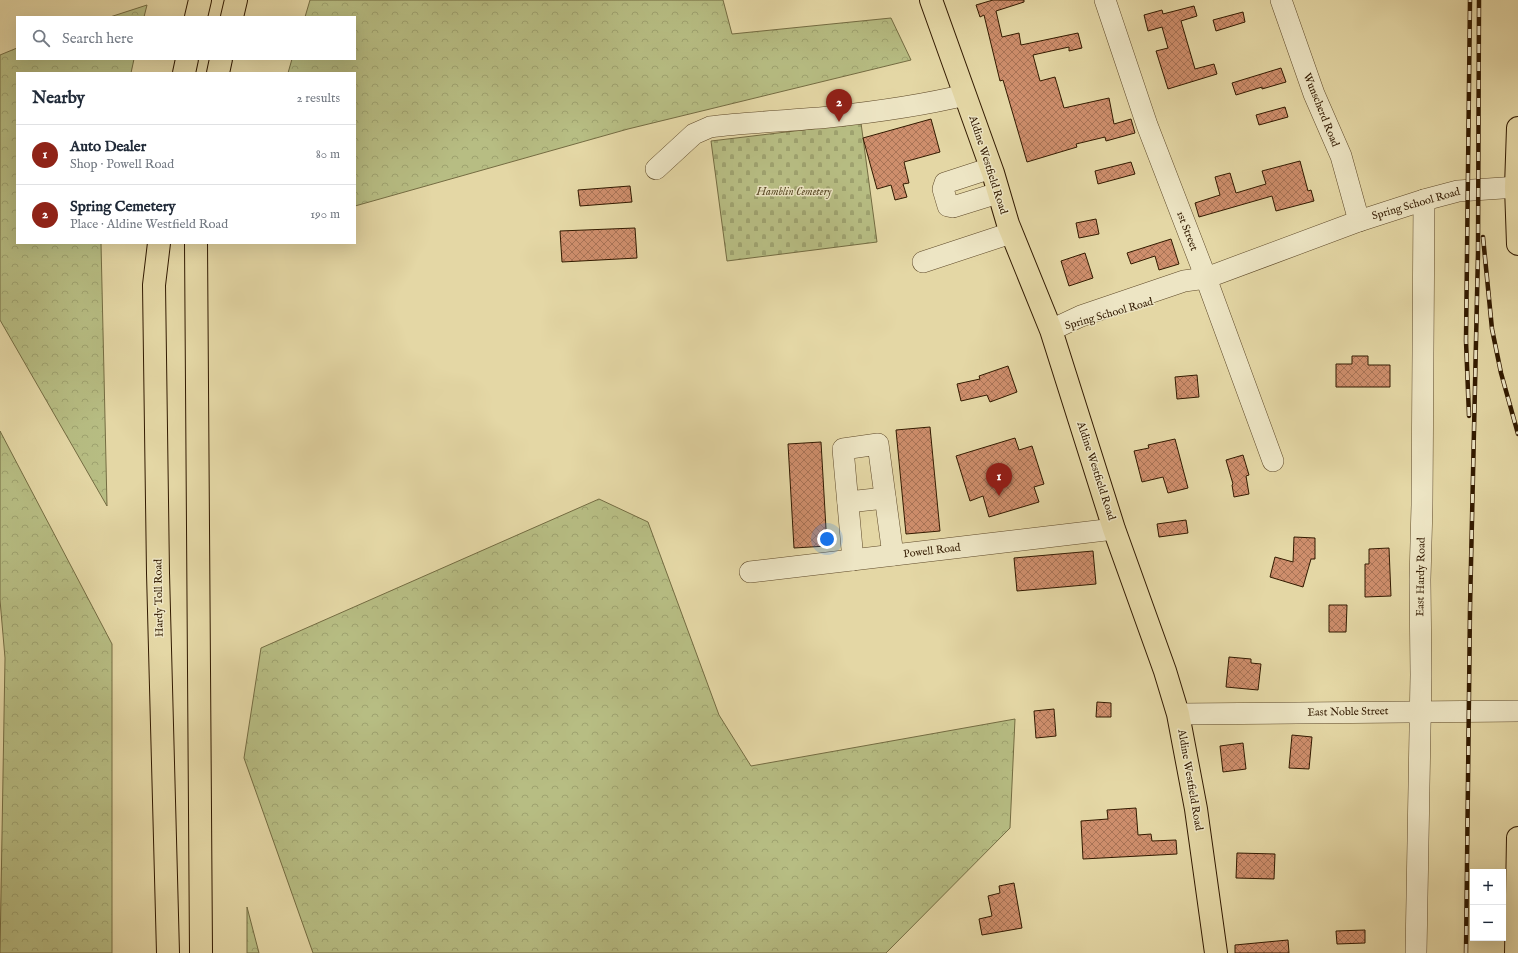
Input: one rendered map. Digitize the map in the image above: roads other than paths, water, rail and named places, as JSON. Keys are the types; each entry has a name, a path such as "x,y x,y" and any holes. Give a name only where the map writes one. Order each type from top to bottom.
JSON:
{"main road":[{"path":"196,16 200,0"},
{"path":"232,16 236,0"},
{"name":"Aldine Westfield Road","path":"931,0 965,95 1011,233 1051,330 1114,529 1164,666 1178,714 1196,809 1216,953"},
{"path":"184,72 187,60"},
{"path":"218,72 221,60"},
{"path":"1518,128 1518,244"},
{"name":"Hardy Toll Road","path":"159,244 154,285 154,309 158,573 168,953"},
{"path":"196,244 201,953"},
{"path":"1516,953 1518,838"}],"street":[{"name":"1st Street","path":"1105,0 1147,125 1206,278 1273,461"},
{"name":"Wunscherd Road","path":"1281,0 1314,94 1340,156 1359,221"},
{"path":"656,170 694,134 710,127 829,117 926,104 965,95"},
{"path":"990,168 945,183 943,189 948,206 953,207 998,193"},
{"name":"Spring School Road","path":"1051,330 1084,324 1187,290 1206,278 1359,221 1424,200 1458,191 1517,187"},
{"name":"East Hardy Road","path":"1416,953 1421,675 1420,580 1422,505 1424,200"},
{"path":"923,262 1011,233"},
{"path":"853,560 843,449 878,444 893,555"},
{"path":"848,502 885,498"},
{"name":"Powell Road","path":"750,572 1114,529"},
{"name":"East Noble Street","path":"1178,714 1518,711"}],"railway":[{"path":"1469,416 1466,341 1470,0"},
{"path":"1466,953 1470,608 1478,253 1479,0"},
{"path":"1483,237 1492,329 1501,373 1518,434"}],"place":[{"name":"Spring Cemetery","path":"839,122"},
{"name":"Auto Dealer","path":"999,496"}],"park label":[{"name":"Hamblin Cemetery","path":"794,192"}]}
